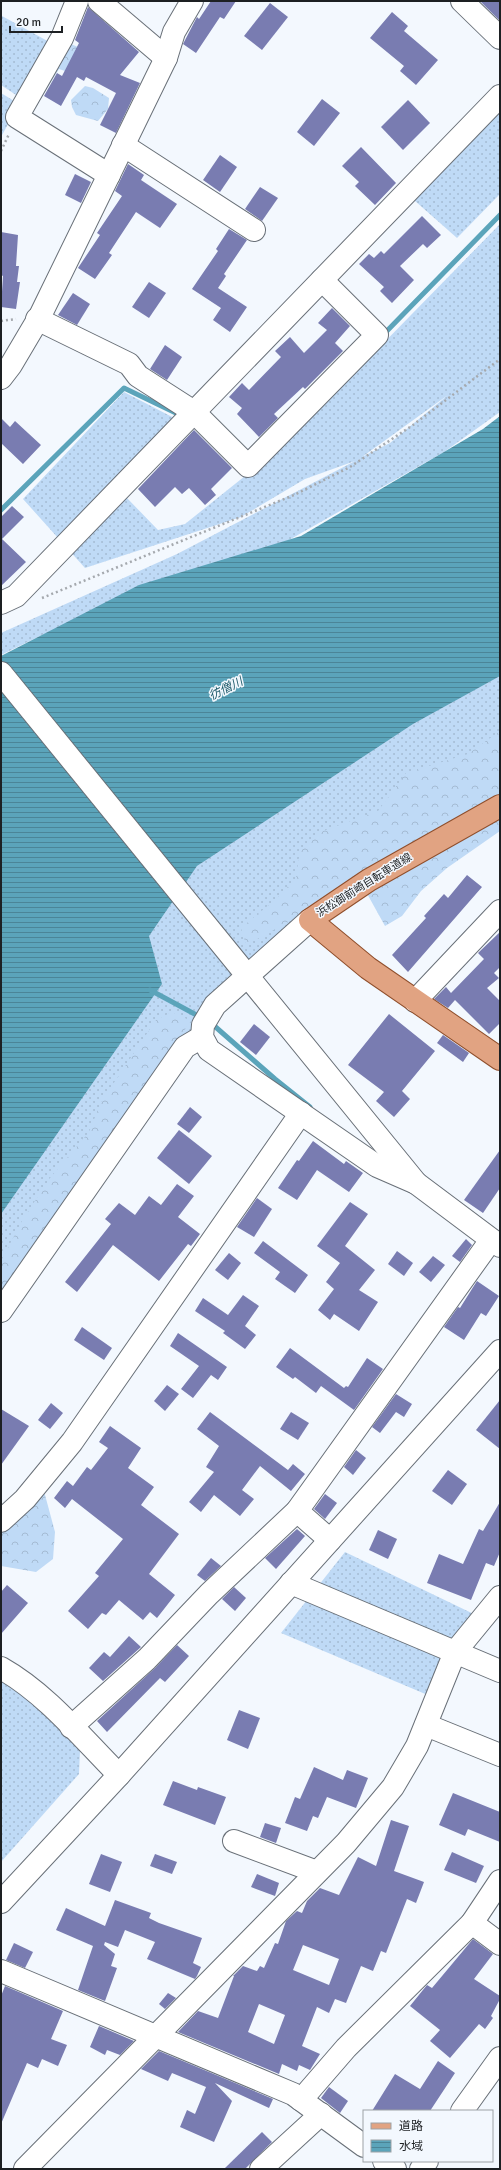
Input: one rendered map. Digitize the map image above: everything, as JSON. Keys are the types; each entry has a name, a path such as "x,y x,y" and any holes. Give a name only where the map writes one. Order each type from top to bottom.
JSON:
{"main road":[{"name":"浜松御前崎自転車道線","path":"500,806 374,876 310,920 368,968 500,1059"}],"street":[{"path":"77,1 62,38 17,117 108,175"},
{"path":"99,1 166,58"},
{"path":"1,378 11,366 37,319 166,58 174,32 192,1"},
{"path":"462,1 500,38"},
{"path":"1,603 16,596 500,96"},
{"path":"124,145 254,230"},
{"path":"37,319 129,364 138,376 194,412 248,466 377,335 322,280"},
{"path":"1,673 416,1183"},
{"path":"415,1001 500,912"},
{"path":"71,1727 147,1659 210,1594 297,1511 496,1243 416,1183 377,1166 209,1050 202,1037 203,1025 215,1005 243,972 310,920"},
{"path":"1,1311 185,1047 202,1037"},
{"path":"1,1521 25,1499 72,1442 301,1113"},
{"path":"1,1902 119,1775 500,1351"},
{"path":"297,1511 330,1540"},
{"path":"291,1583 500,1671"},
{"path":"25,2169 154,2036 346,1843 393,1787 417,1746 455,1652 500,1597"},
{"path":"1,1668 16,1676 46,1701 119,1775"},
{"path":"426,1725 500,1755"},
{"path":"234,1841 317,1872"},
{"path":"301,2100 346,2048 472,1923 500,1881"},
{"path":"472,1923 500,1944"},
{"path":"1,1971 293,2094 363,2145"},
{"path":"463,2110 500,2058"},
{"path":"261,2169 321,2114"},
{"path":"385,2162 395,2169"}],"path":[{"path":"37,600 294,495 350,467 413,425 500,359"}],"green space":[{"path":"2,16 53,44 22,99 1,85"},
{"path":"66,42 78,47 65,71 59,69 29,118 56,48"},
{"path":"85,86 93,88 109,98 108,109 98,121 76,115 72,107 71,100"},
{"path":"1,93 19,104 1,137"},
{"path":"500,96 500,194 457,238 406,193"},
{"path":"500,224 500,412 444,452 289,540 42,635 1,655 1,633 177,554 355,461 305,479 241,517 85,568 23,499 124,392 178,420 126,497 158,530 185,524 245,476 321,407","holes":["448,395 390,443 362,457"]},
{"path":"500,648 500,807 274,939 1,1311 1,1180 137,937 197,866"},
{"path":"500,731 500,831 447,868 421,891 402,916 385,926 365,890 461,828 246,945 241,928 277,898 296,878 300,850 323,831 378,811 406,773 468,754"},
{"path":"172,1012 191,1021 1,1291 1,1261 23,1219 50,1178 89,1132 101,1102 156,1020"},
{"path":"41,1480 55,1532 53,1559 36,1572 1,1566 1,1510"},
{"path":"345,1552 482,1618 430,1696 281,1633"},
{"path":"1,1671 46,1701 80,1751 79,1774 1,1862"}],"water":[{"name":"彷僧川","path":"500,416 500,676 413,724 197,866 149,936 162,984 1,1214 1,656 139,585 301,536 483,429"}],"building":[{"path":"211,1 236,1 224,19 220,17 196,53 183,44 197,17 199,19"},
{"path":"480,1 500,1 500,21"},
{"path":"270,3 288,17 262,50 244,36"},
{"path":"88,7 139,52 120,75 140,83 116,133 100,125 116,93 86,77 84,81 77,77 61,106 44,96 57,73 62,76 79,43 75,40"},
{"path":"392,12 408,26 404,31 438,60 416,85 400,71 404,66 370,38"},
{"path":"322,99 340,113 314,146 297,132"},
{"path":"408,100 430,123 403,150 381,127"},
{"path":"361,147 396,183 375,205 355,186 359,182 342,166"},
{"path":"220,155 237,167 220,192 203,180"},
{"path":"128,164 144,175 141,180 177,204 160,228 136,212 109,253 112,255 95,279 78,268 100,235 97,233 122,196 115,191"},
{"path":"75,174 91,182 81,203 65,195"},
{"path":"260,187 278,198 262,221 245,209"},
{"path":"422,216 441,235 427,248 423,244 400,266 414,280 392,303 380,291 384,287 359,264 369,254 374,258 381,251 384,254"},
{"path":"229,229 247,240 224,274 226,276 218,288 247,307 230,332 213,320 221,308 192,289 218,251 216,249"},
{"path":"1,232 18,235 16,266 19,266 17,282 20,282 16,309 1,307 3,276 1,275"},
{"path":"149,282 166,293 149,318 132,307"},
{"path":"73,293 90,304 77,325 58,315"},
{"path":"332,308 350,326 335,343 343,351 305,389 303,387 274,414 278,418 259,437 237,414 242,408 229,397 242,383 249,390 281,357 275,351 290,337 304,353 327,330 318,323"},
{"path":"165,345 182,357 167,380 150,369"},
{"path":"1,418 10,427 15,421 41,445 23,464 1,443"},
{"path":"194,430 232,468 211,489 216,495 205,505 189,488 182,494 175,487 155,507 138,489"},
{"path":"12,506 24,517 2,539 26,562 1,586 1,517"},
{"path":"467,875 482,887 408,972 392,955 426,918 424,916 444,894 448,898"},
{"path":"500,932 500,967 494,973 499,978 487,988 500,1001 500,1023 489,1034 455,1000 448,1008 434,999 446,987 451,993 484,959 478,953"},
{"path":"389,1014 435,1051 402,1091 410,1099 394,1117 376,1101 384,1092 348,1065"},
{"path":"254,1024 270,1037 256,1055 240,1042"},
{"path":"443,1035 469,1053 463,1062 437,1043"},
{"path":"190,1107 202,1117 189,1133 177,1124"},
{"path":"179,1130 212,1156 189,1184 157,1158"},
{"path":"313,1141 344,1164 346,1161 363,1173 349,1192 317,1170 297,1200 278,1188 297,1160 299,1161"},
{"path":"500,1150 500,1188 483,1213 464,1200"},
{"path":"177,1184 194,1196 178,1217 200,1234 191,1246 188,1244 159,1281 113,1245 77,1292 65,1282 111,1224 105,1219 119,1203 135,1215 149,1196 161,1205"},
{"path":"257,1198 272,1209 254,1237 237,1227"},
{"path":"350,1202 368,1214 345,1246 375,1270 359,1290 378,1302 359,1331 334,1314 330,1320 318,1310 334,1289 326,1282 340,1263 317,1246"},
{"path":"466,1239 472,1245 460,1262 452,1256"},
{"path":"263,1241 308,1275 295,1293 275,1279 280,1272 254,1253"},
{"path":"397,1251 413,1263 404,1276 388,1264"},
{"path":"229,1253 241,1263 228,1280 215,1270"},
{"path":"433,1256 445,1265 431,1282 419,1272"},
{"path":"477,1281 499,1296 486,1316 481,1313 464,1340 444,1327 458,1307 460,1308"},
{"path":"243,1295 259,1306 245,1326 256,1335 245,1349 223,1333 225,1331 195,1311 203,1298 228,1315"},
{"path":"82,1327 112,1348 104,1360 74,1340"},
{"path":"178,1333 227,1367 218,1380 211,1375 193,1398 181,1389 199,1366 170,1346"},
{"path":"290,1348 344,1388 346,1386 348,1387 367,1358 383,1369 354,1410 321,1386 316,1393 295,1377 293,1379 276,1367"},
{"path":"167,1385 179,1394 165,1411 154,1401"},
{"path":"396,1394 412,1404 404,1417 396,1412 380,1433 372,1427"},
{"path":"500,1400 500,1449 476,1430"},
{"path":"51,1403 63,1413 50,1429 38,1420"},
{"path":"1,1409 29,1426 1,1465"},
{"path":"210,1412 288,1470 293,1464 305,1474 291,1491 260,1466 242,1490 254,1499 240,1516 214,1495 201,1512 189,1502 214,1472 206,1467 219,1446 197,1429"},
{"path":"291,1412 309,1423 298,1440 280,1429"},
{"path":"110,1426 141,1448 128,1468 154,1487 141,1505 179,1534 149,1574 175,1595 157,1618 150,1612 143,1620 119,1600 106,1615 102,1613 88,1629 68,1611 99,1576 95,1573 123,1539 72,1499 65,1508 54,1498 67,1481 73,1486 87,1467 91,1470 108,1448 99,1442"},
{"path":"356,1450 366,1458 353,1475 344,1467"},
{"path":"448,1470 467,1484 452,1505 432,1491"},
{"path":"325,1494 337,1503 325,1519 314,1509"},
{"path":"500,1502 500,1552 494,1566 486,1563 471,1600 427,1583 439,1554 463,1564 479,1529 483,1531"},
{"path":"297,1529 305,1536 276,1569 265,1558"},
{"path":"378,1530 397,1539 388,1559 369,1550"},
{"path":"211,1558 221,1566 205,1581 197,1575"},
{"path":"7,1585 28,1603 1,1634 1,1592"},
{"path":"234,1587 246,1598 235,1611 222,1599"},
{"path":"129,1636 141,1647 103,1681 89,1668 104,1652 110,1657"},
{"path":"177,1645 189,1656 165,1682 160,1678 107,1732 97,1721 155,1668"},
{"path":"239,1710 260,1718 248,1749 227,1740"},
{"path":"314,1767 343,1780 347,1770 368,1778 356,1808 327,1797 318,1818 313,1816 307,1831 285,1823 295,1797 300,1799"},
{"path":"173,1781 197,1790 198,1787 226,1797 215,1825 163,1805"},
{"path":"453,1793 500,1812 500,1842 468,1829 465,1836 439,1825"},
{"path":"391,1820 409,1826 394,1871 424,1882 416,1903 407,1899 386,1953 381,1951 373,1971 361,1966 346,2003 335,1999 329,2013 317,2007 302,2046 320,2054 310,2070 299,2065 297,2071 282,2064 279,2074 178,2032 198,2011 218,2018 233,1976 243,1966 257,1971 260,1966 264,1968 275,1943 278,1944 286,1921 297,1911 302,1913 307,1901 320,1888 339,1895 358,1857 376,1866","holes":["303,1945 339,1959 329,1985 293,1970","259,2004 285,2015 274,2044 248,2032"]},
{"path":"265,1823 281,1828 276,1843 260,1837"},
{"path":"452,1852 484,1866 476,1883 444,1870"},
{"path":"101,1854 122,1862 110,1892 89,1884"},
{"path":"155,1854 177,1862 172,1874 150,1866"},
{"path":"257,1874 279,1883 275,1896 251,1887"},
{"path":"115,1900 151,1913 149,1918 159,1923 202,1938 193,1963 201,1967 195,1979 147,1959 155,1942 125,1930 118,1947 105,1942 104,1945 115,1954 111,1966 117,1968 105,2001 78,1990 93,1946 56,1930 66,1908 105,1926"},
{"path":"473,1939 493,1954 474,1979 500,1996 500,1999 491,2016 493,2018 485,2029 479,2024 450,2058 430,2041 440,2030 410,2006 427,1985 432,1988"},
{"path":"14,1943 33,1952 25,1968 6,1960"},
{"path":"5,1986 63,2011 51,2039 67,2045 58,2066 42,2059 38,2068 27,2063 1,2124 1,1996"},
{"path":"168,1993 176,1998 165,2009 159,2004"},
{"path":"99,2026 134,2041 120,2055 107,2050 105,2055 90,2047"},
{"path":"159,2051 273,2099 269,2108 215,2083 232,2101 214,2142 180,2127 187,2110 195,2114 206,2087 172,2073 168,2081 141,2069"},
{"path":"438,2061 455,2073 431,2110 373,2110 395,2074 420,2089"},
{"path":"329,2087 348,2101 340,2113 321,2098"},
{"path":"262,2132 272,2142 245,2169 224,2169"}],"waterway":[{"path":"382,336 500,215"},
{"path":"1,510 124,388 180,415"},
{"path":"150,990 202,1018"},
{"path":"211,1023 275,1079 310,1107"}]}
